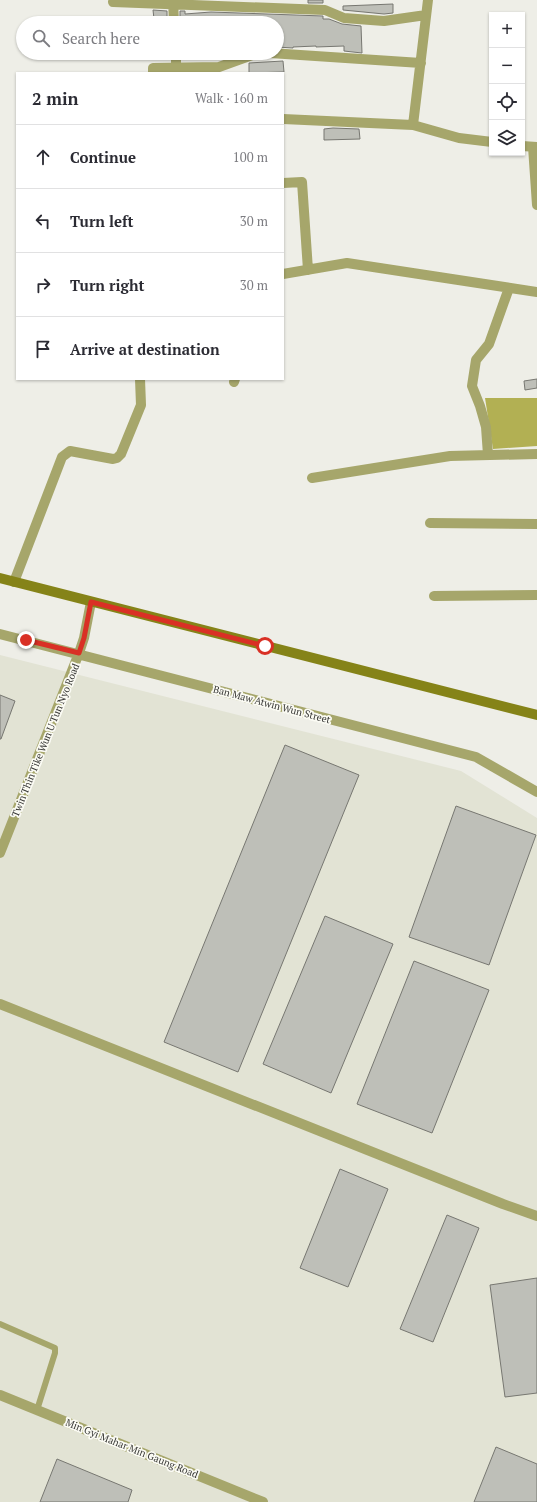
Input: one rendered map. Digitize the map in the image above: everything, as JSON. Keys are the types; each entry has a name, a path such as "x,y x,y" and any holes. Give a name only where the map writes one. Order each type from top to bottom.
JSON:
{"main road":[{"path":"0,578 537,715"}],"street":[{"path":"413,124 428,0"},
{"path":"113,2 276,4 325,10 344,18 384,22 426,15"},
{"path":"173,2 174,16"},
{"path":"284,54 420,63"},
{"path":"176,60 176,68"},
{"path":"153,72 153,68 220,70 242,60"},
{"path":"284,119 413,124 459,138 489,142"},
{"path":"525,146 535,147 537,205"},
{"path":"284,182 302,182 308,270"},
{"path":"284,274 347,263 537,292"},
{"path":"488,455 486,427 472,386 476,360 489,344 509,288"},
{"path":"14,582 62,458 70,451 113,459 117,458 121,454 141,405 140,380"},
{"path":"312,478 450,456 537,454"},
{"path":"430,523 537,524"},
{"path":"434,596 537,595"},
{"name":"Twin Thin Tike Wun U Tun Nyo Road","path":"0,853 79,653 84,638 91,602"},
{"name":"Ban Maw Atwin Wun Street","path":"0,634 79,653 476,756 537,792"},
{"path":"0,1004 503,1204 537,1216"},
{"name":"Min Gyi Mahar Min Gaung Road","path":"0,1395 263,1502"}],"lane":[{"path":"0,1324 55,1348 55,1353 37,1410"}],"shaded area":[{"path":"485,398 537,398 537,446 493,449"},
{"path":"0,655 461,771 537,818 537,1502 0,1502"}],"building":[{"path":"308,0 323,0 323,3 308,3"},
{"path":"393,4 393,13 384,14 343,10 343,6"},
{"path":"153,10 167,11 167,16 154,16"},
{"path":"180,11 185,11 185,14 211,12 323,16 323,19 329,19 342,24 361,26 362,53 344,51 344,46 284,47 284,16 180,16"},
{"path":"283,61 284,72 249,72 249,63"},
{"path":"324,129 359,129 360,139 324,140"},
{"path":"537,379 537,388 525,390 524,381"},
{"path":"0,695 15,701 1,739 0,739"},
{"path":"285,745 359,775 238,1072 164,1042"},
{"path":"456,806 536,835 489,965 409,937"},
{"path":"325,916 393,944 331,1093 263,1064"},
{"path":"414,961 489,990 432,1133 357,1104"},
{"path":"340,1169 388,1189 348,1287 300,1268"},
{"path":"447,1215 479,1228 433,1342 400,1329"},
{"path":"537,1278 537,1393 505,1397 490,1285"},
{"path":"496,1447 537,1464 537,1502 474,1502"},
{"path":"57,1459 132,1490 128,1502 40,1502"}],"route":[{"path":"26,640 79,653 84,638 91,602 265,646"}]}
